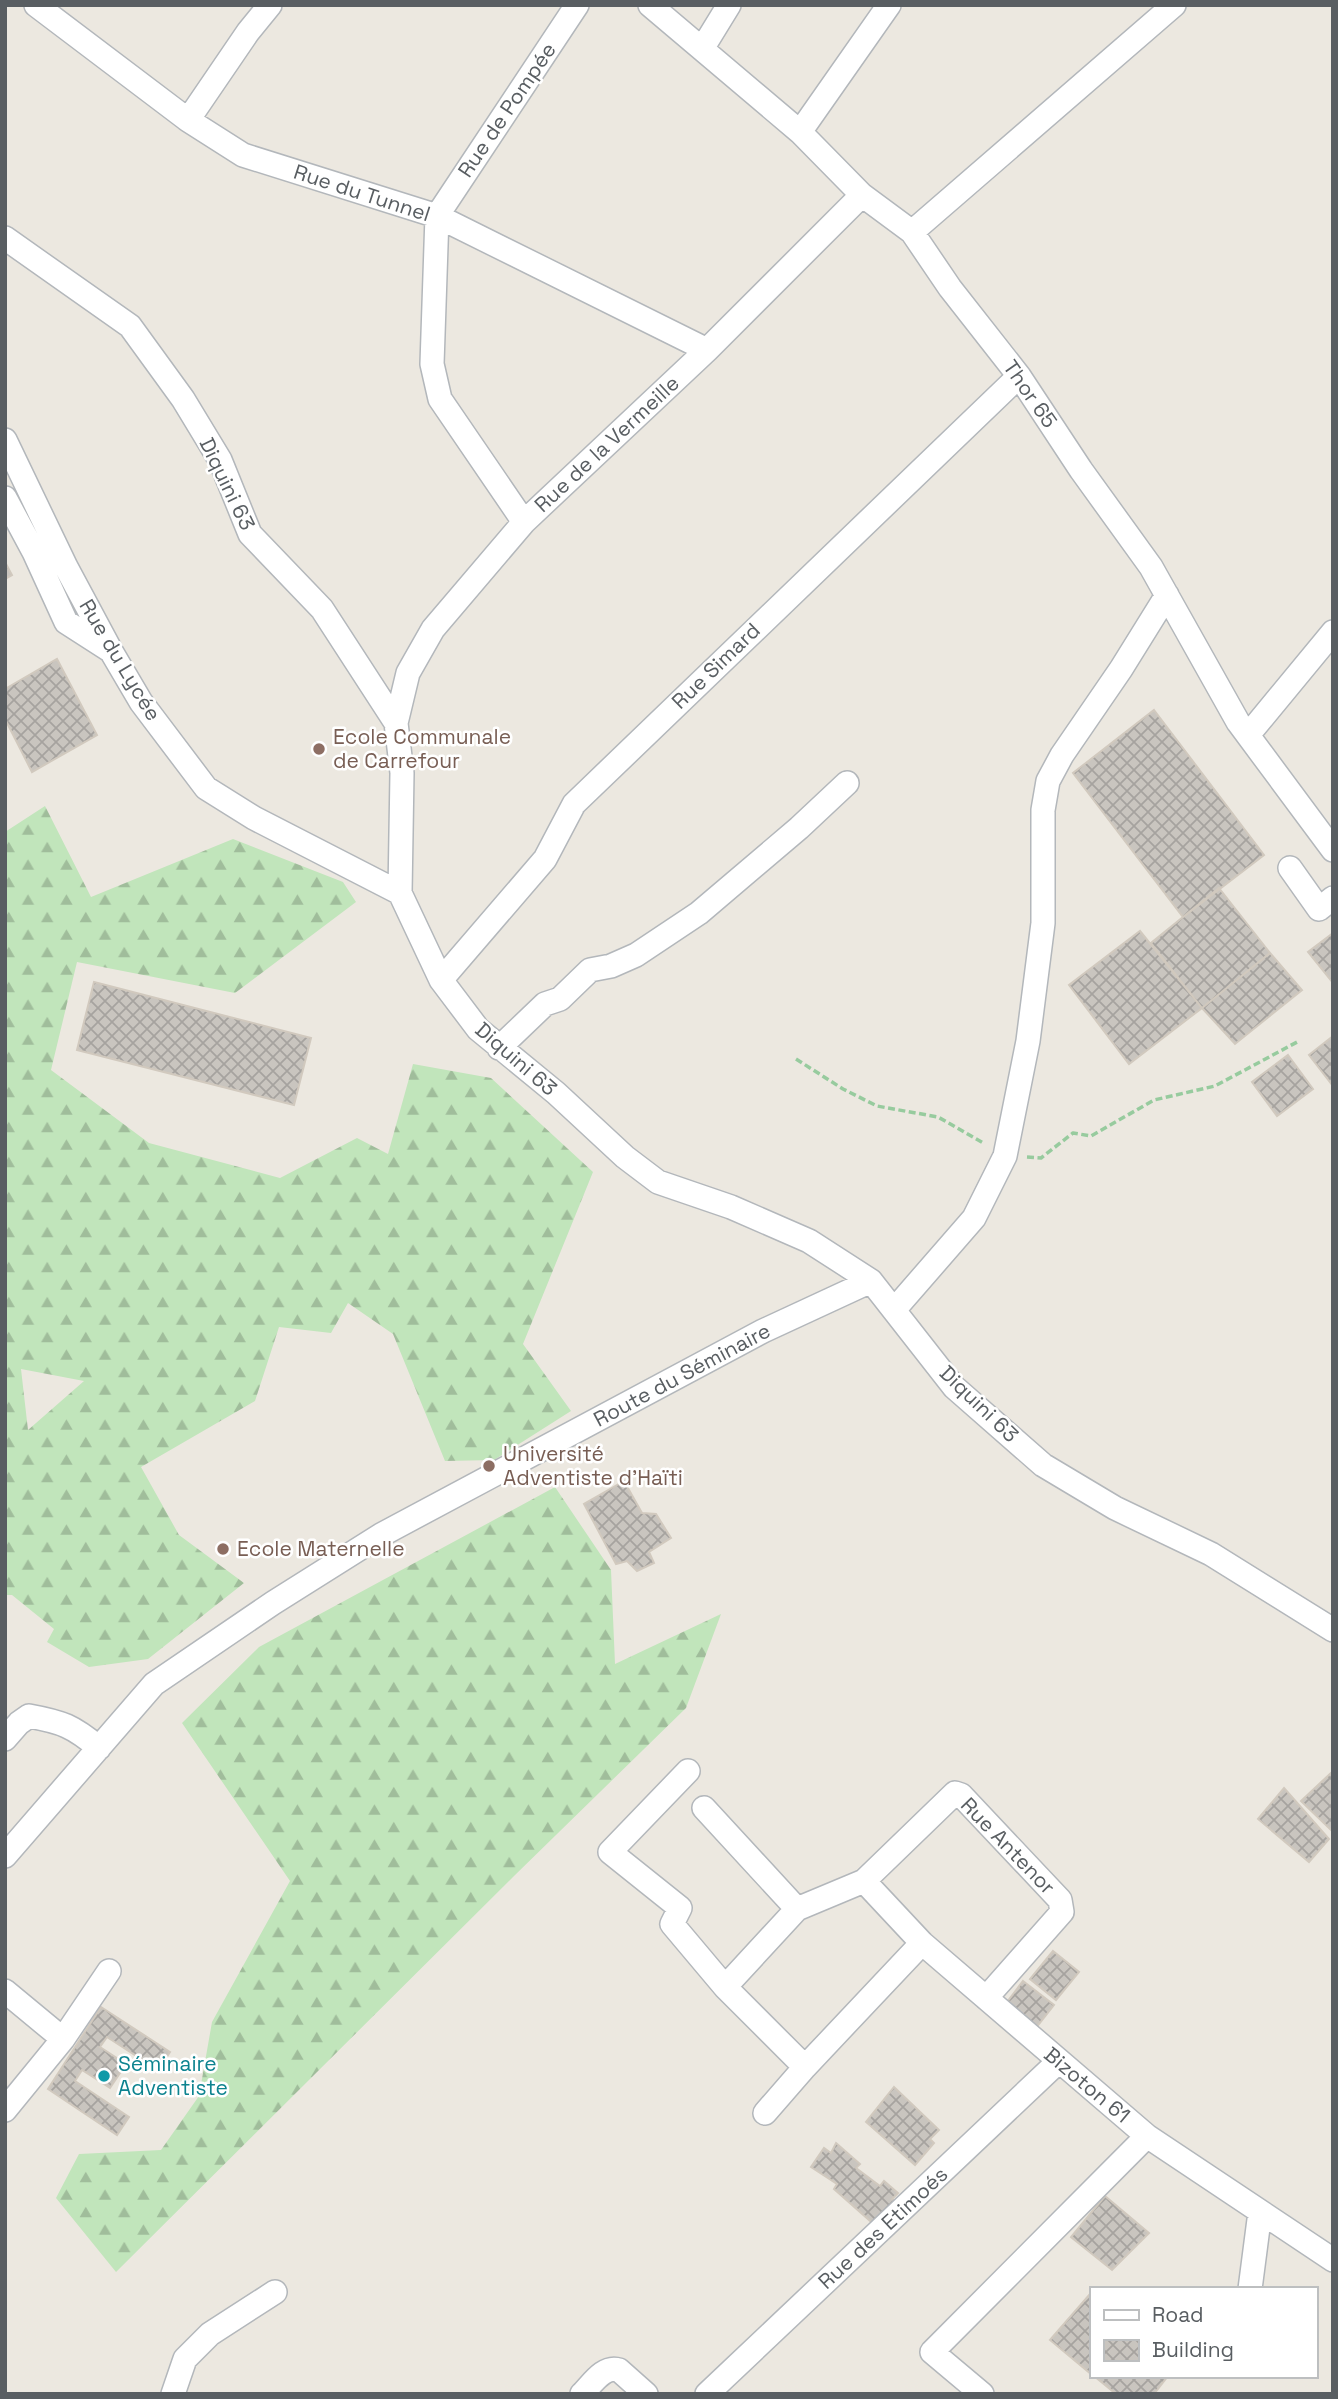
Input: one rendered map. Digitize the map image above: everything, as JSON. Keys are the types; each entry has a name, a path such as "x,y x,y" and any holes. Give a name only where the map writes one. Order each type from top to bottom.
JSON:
{"street":[{"name":"Rue du Tunnel","path":"36,5 188,120 243,155 437,216 707,350"},
{"path":"188,120 248,32 270,5"},
{"name":"Rue de Pompée","path":"437,216 577,5"},
{"name":"Thor 65","path":"650,5 800,132 862,195 912,232 950,288 1019,376 1081,470 1151,567 1238,722 1333,850"},
{"path":"702,49 729,5"},
{"path":"800,132 889,5"},
{"path":"912,232 1174,5"},
{"name":"Rue de la Vermeille","path":"396,723 408,673 433,629 524,522 707,350 862,195"},
{"path":"437,216 432,364 440,399 524,522"},
{"name":"Diquini 63","path":"5,238 130,326 183,399 220,460 250,534 322,609 396,723 402,773 400,893 441,979 461,1009 499,1048 556,1093 625,1157 658,1182 731,1207 809,1241 871,1281 954,1387 1043,1465 1115,1508 1212,1554 1333,1630"},
{"name":"Rue Simard","path":"441,979 545,859 573,804 1019,376"},
{"name":"Rue du Lycée","path":"5,440 66,567 141,702 206,788 254,818 400,893"},
{"path":"5,498 29,541 66,622 111,650"},
{"path":"894,1310 974,1218 1005,1156 1028,1041 1043,923 1043,810 1048,781 1062,755 1121,669 1167,595"},
{"path":"1248,735 1333,632"},
{"path":"499,1048 545,1004 560,999 590,970 611,966 636,955 699,913 799,828 846,783"},
{"path":"1290,868 1319,909 1333,898"},
{"name":"Route du Séminaire","path":"5,1856 153,1684 273,1603 382,1535 763,1331 871,1281"},
{"path":"5,1739 29,1716 58,1721 78,1730 99,1748"},
{"path":"688,1771 610,1852 680,1909 672,1924 725,1987 804,2067"},
{"name":"Rue Antenor","path":"864,1881 950,1796 955,1793 961,1795 1063,1906 1062,1912 986,1998"},
{"path":"704,1808 797,1909"},
{"path":"725,1987 797,1909 864,1881"},
{"name":"Bizoton 61","path":"864,1881 922,1943 1147,2136 1333,2260"},
{"path":"765,2113 804,2067 922,1943"},
{"path":"5,2110 62,2039 109,1971"},
{"path":"5,1991 62,2039"},
{"name":"Rue des Etimoés","path":"708,2394 1059,2061"},
{"path":"982,2394 932,2352 1147,2136"},
{"path":"1250,2287 1260,2212"},
{"path":"173,2394 185,2359 210,2333 275,2292"},
{"path":"582,2394 607,2369 614,2368 646,2394"}],"path":[{"path":"796,1059 843,1089 877,1106 938,1117 1005,1156 1041,1158 1073,1133 1091,1136 1154,1100 1214,1086 1299,1041"}],"green space":[{"path":"45,806 91,897 233,839 343,882 356,902 235,993 77,962 51,1070 149,1143 280,1178 357,1138 388,1154 413,1064 491,1078 593,1172 523,1344 571,1411 494,1460 445,1461 393,1334 348,1303 331,1333 279,1327 255,1401 141,1467 179,1535 244,1583 148,1659 89,1667 47,1642 54,1629 12,1595 5,1595 5,832","holes":["21,1369 84,1381 28,1430"]},
{"path":"555,1487 611,1570 615,1664 721,1614 686,1708 116,2272 56,2198 79,2154 161,2150 199,2096 212,2022 290,1881 182,1723 259,1647"}],"building":[{"path":"5,562 12,575 5,579"},
{"path":"57,659 97,735 32,772 5,719 5,689"},
{"path":"1154,710 1264,855 1183,917 1073,773"},
{"path":"1219,888 1270,953 1202,1008 1151,943"},
{"path":"1140,931 1202,1008 1129,1064 1069,985"},
{"path":"1333,933 1333,983 1308,952"},
{"path":"1270,953 1302,990 1235,1044 1202,1008"},
{"path":"94,982 311,1038 294,1105 77,1050"},
{"path":"1333,1036 1333,1086 1309,1055"},
{"path":"1288,1055 1313,1089 1277,1116 1252,1082"},
{"path":"624,1481 642,1513 656,1514 671,1538 649,1552 654,1563 637,1571 627,1561 616,1564 584,1504"},
{"path":"1333,1771 1333,1832 1301,1801"},
{"path":"1284,1788 1329,1839 1309,1862 1258,1819"},
{"path":"1053,1951 1079,1972 1056,2000 1030,1979"},
{"path":"1023,1981 1054,2005 1035,2029 1004,2006"},
{"name":"Séminaire Adventiste","path":"101,2007 170,2052 158,2070 107,2037 100,2047 126,2064 110,2088 82,2070 75,2081 129,2117 117,2135 48,2089"},
{"path":"894,2087 939,2130 930,2139 934,2143 915,2165 866,2122"},
{"path":"836,2143 860,2164 856,2168 880,2186 884,2181 898,2193 892,2199 899,2204 877,2227 834,2189 837,2184 811,2167 824,2148 831,2153"},
{"path":"1105,2196 1149,2233 1112,2270 1071,2237"},
{"path":"1090,2294 1090,2373 1050,2340"},
{"path":"1096,2378 1166,2378 1154,2394 1116,2394"}],"place":[{"name":"Ecole Communale de Carrefour","path":"319,749"},
{"name":"Université Adventiste d’Haïti","path":"489,1466"},
{"name":"Ecole Maternelle","path":"223,1549"},
{"name":"Séminaire Adventiste","path":"104,2076"}]}
